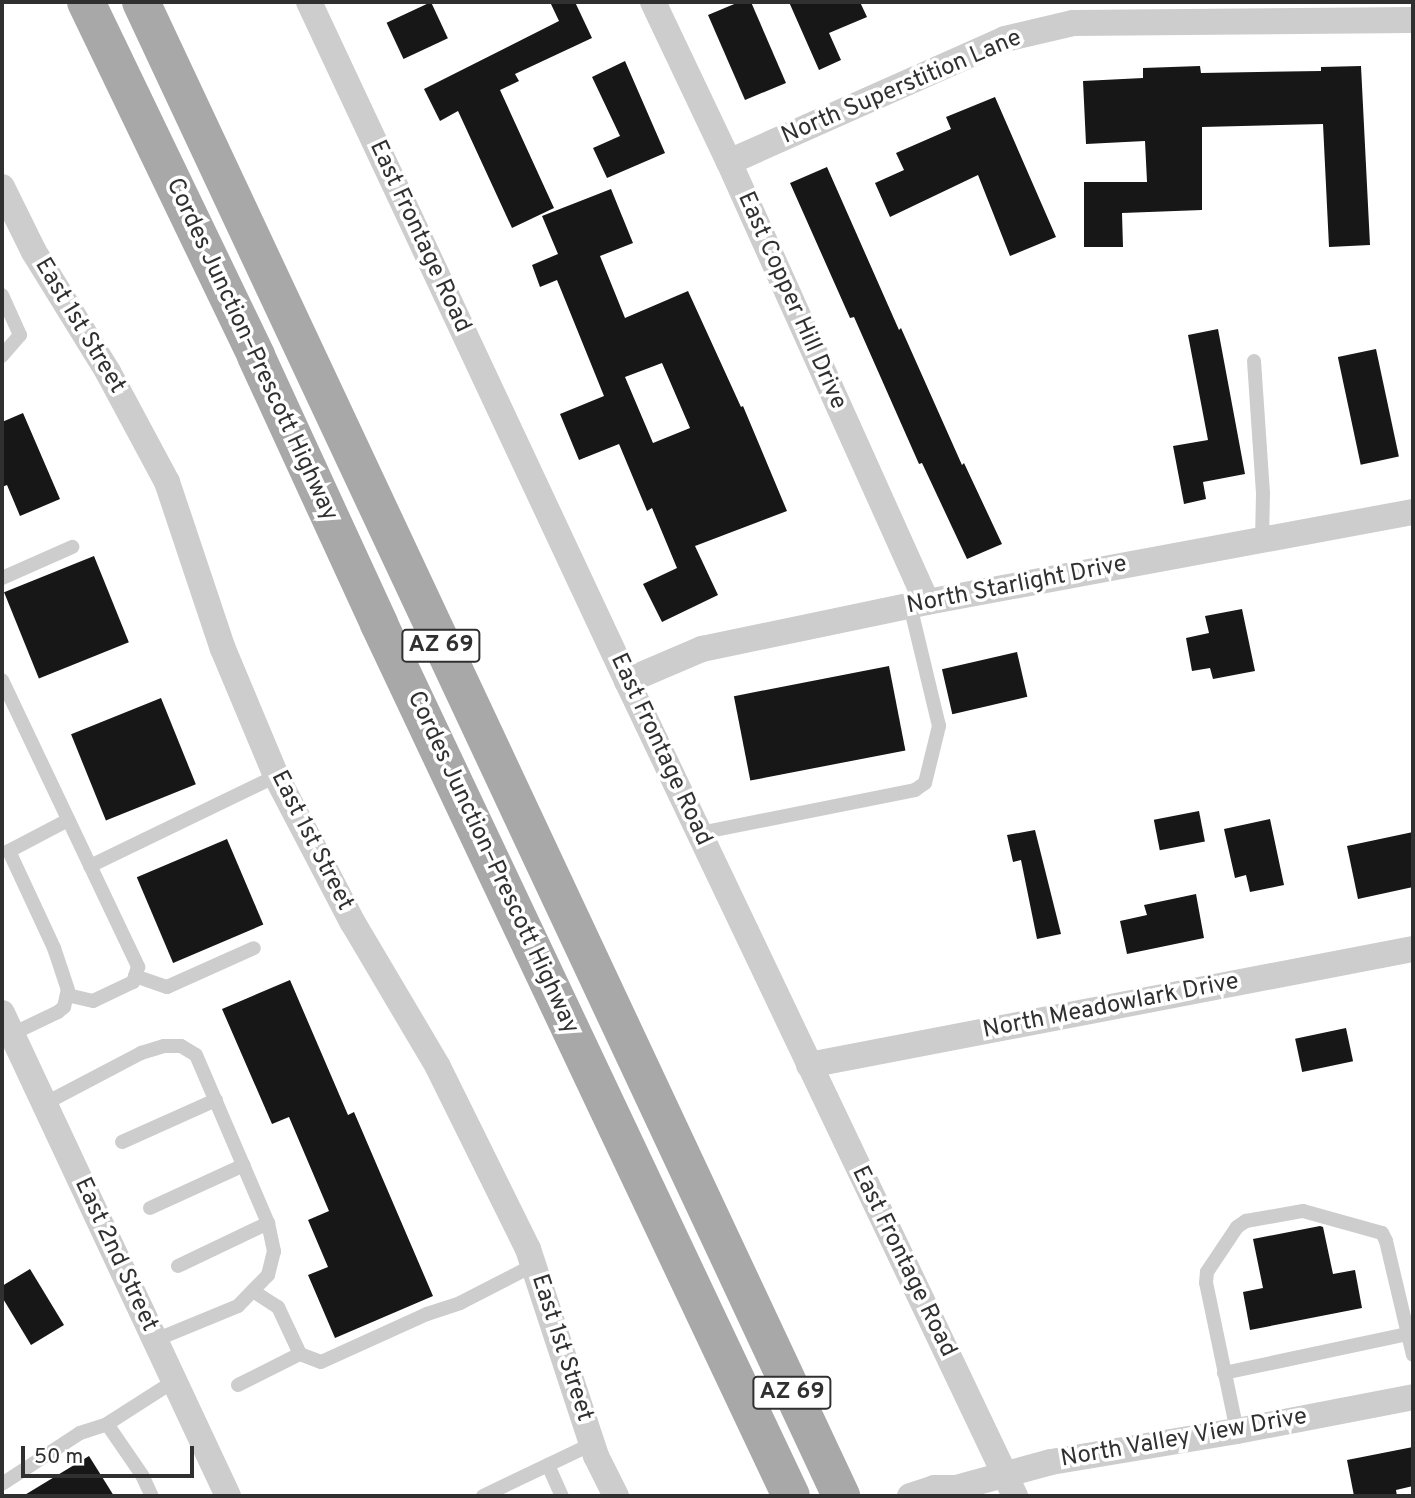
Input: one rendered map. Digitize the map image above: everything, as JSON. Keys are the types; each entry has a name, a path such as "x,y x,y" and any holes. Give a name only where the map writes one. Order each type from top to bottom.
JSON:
{"main road":[{"name":"Cordes Junction–Prescott Highway","path":"86,2 256,356 379,624 791,1496"},
{"name":"Cordes Junction–Prescott Highway","path":"141,2 844,1495"}],"street":[{"name":"East Frontage Road","path":"309,2 699,834 1010,1485"},
{"name":"East Copper Hill Drive","path":"653,2 729,162 918,604"},
{"name":"North Superstition Lane","path":"729,162 1005,39 1073,23 1413,20"},
{"name":"East 1st Street","path":"2,187 34,252 108,372 167,482 223,649 276,776 353,923 438,1067 534,1265 592,1444 616,1496"},
{"name":"North Starlight Drive","path":"627,681 702,649 918,604 1413,512"},
{"name":"North Meadowlark Drive","path":"809,1065 1413,949"},
{"name":"East 2nd Street","path":"7,1023 228,1496"},
{"name":"North Valley View Drive","path":"910,1496 934,1488 953,1492 1010,1485 1051,1462 1237,1431 1413,1397"}],"lane":[{"path":"2,295 20,335 2,356"},
{"path":"1254,361 1263,492 1262,540"},
{"path":"2,578 72,547"},
{"path":"699,834 915,790 925,783 939,726 918,604"},
{"path":"2,680 138,967 133,982 93,1002 68,995"},
{"path":"90,866 276,776"},
{"path":"5,852 68,820"},
{"path":"2,836 5,852 54,948 67,982 68,995 64,1007 58,1012 7,1023"},
{"path":"135,975 167,986 254,948"},
{"path":"44,1104 141,1053 164,1046 181,1046 196,1055 268,1223 274,1251 268,1275 239,1306 155,1340"},
{"path":"122,1142 216,1100"},
{"path":"150,1208 244,1165"},
{"path":"1237,1431 1206,1283 1207,1272 1237,1227 1246,1221 1303,1210 1382,1233 1387,1241 1413,1355"},
{"path":"178,1266 268,1223"},
{"path":"253,1291 278,1307 300,1354 321,1362 427,1314 460,1303 534,1265"},
{"path":"1224,1373 1408,1334"},
{"path":"238,1385 300,1354"},
{"path":"2,1484 80,1433 107,1423 174,1381"},
{"path":"107,1423 142,1475 152,1496"},
{"path":"483,1496 592,1444"},
{"path":"548,1465 562,1496"}],"building":[{"path":"431,2 448,38 403,59 387,23"},
{"path":"550,2 575,2 592,38 515,74 519,81 500,90 554,208 512,228 458,111 440,121 424,89 559,21"},
{"path":"739,2 751,2 786,83 745,100 708,15"},
{"path":"789,2 860,2 867,17 829,33 841,60 819,70"},
{"path":"625,61 665,153 607,178 593,148 620,136 592,77"},
{"path":"1200,66 1201,73 1321,71 1321,67 1361,66 1370,245 1329,247 1323,124 1202,127 1202,210 1122,213 1123,247 1084,247 1084,182 1147,182 1145,141 1086,144 1083,81 1143,78 1143,68"},
{"path":"995,97 1056,237 1010,256 978,175 890,217 875,183 904,170 896,153 951,129 946,117"},
{"path":"827,167 899,330 901,328 962,465 964,463 1002,544 967,559 922,463 919,464 854,317 850,318 790,183"},
{"path":"611,189 633,243 600,256 625,318 688,291 741,407 743,406 787,511 695,546 718,595 662,622 643,584 677,568 652,508 647,511 619,444 579,460 560,414 604,396 557,280 540,287 532,265 558,254 542,216","holes":["662,363 690,428 653,443 625,377"]},
{"path":"1218,329 1245,474 1203,482 1206,499 1184,504 1173,446 1208,440 1188,335"},
{"path":"1376,349 1399,457 1361,465 1338,357"},
{"path":"23,413 60,499 20,516 7,485 2,487 2,422"},
{"path":"94,556 129,642 39,679 4,592"},
{"path":"1242,609 1255,671 1213,679 1210,668 1192,671 1186,638 1209,633 1205,616"},
{"path":"1017,652 1027,697 952,714 942,669"},
{"path":"889,666 905,750 750,781 734,696"},
{"path":"161,698 196,784 106,821 71,734"},
{"path":"1199,811 1205,841 1160,850 1154,820"},
{"path":"1270,819 1284,885 1250,892 1246,875 1235,878 1224,829"},
{"path":"1035,830 1061,934 1037,939 1021,860 1013,862 1007,835"},
{"path":"1413,832 1413,887 1358,899 1347,846"},
{"path":"227,839 263,925 173,963 137,877"},
{"path":"1196,894 1204,938 1127,954 1120,921 1147,915 1144,905"},
{"path":"290,980 348,1115 354,1112 433,1296 335,1338 308,1275 328,1267 308,1220 329,1211 289,1117 272,1124 222,1009"},
{"path":"1346,1028 1353,1061 1302,1072 1295,1039"},
{"path":"1323,1227 1333,1274 1355,1270 1362,1308 1250,1330 1243,1292 1263,1288 1253,1239"},
{"path":"30,1269 64,1325 31,1345 2,1297 2,1286"},
{"path":"1413,1447 1413,1486 1396,1490 1397,1496 1354,1496 1347,1460"},
{"path":"89,1456 114,1496 23,1496"}]}
